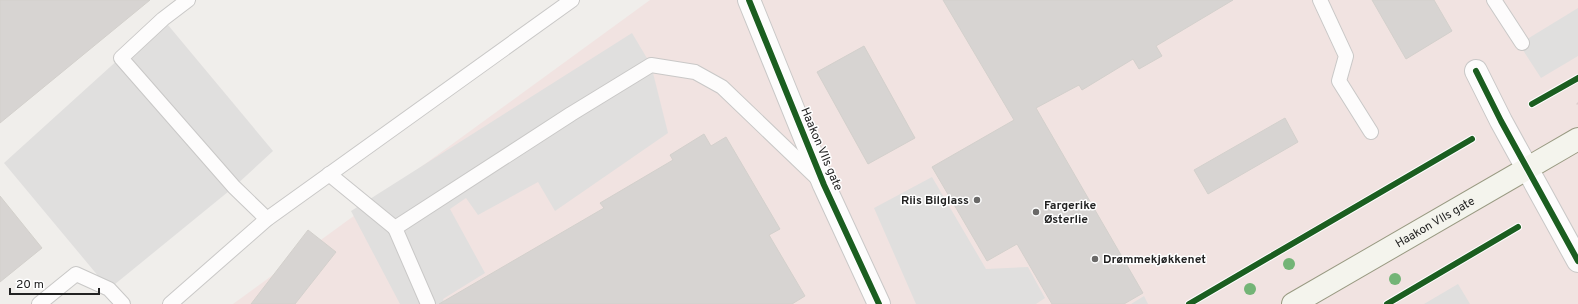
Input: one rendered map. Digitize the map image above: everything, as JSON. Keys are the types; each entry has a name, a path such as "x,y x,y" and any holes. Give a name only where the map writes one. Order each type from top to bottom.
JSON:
{"main road":[{"name":"Haakon VIIs gate","path":"1293,304 1578,139"}],"street":[{"name":"Haakon VIIs gate","path":"749,0 824,184 879,304"},
{"path":"1476,71 1548,209 1578,261"}],"lane":[{"path":"188,0 163,20 121,58 234,187 267,219"},
{"path":"170,304 267,219 572,0"},
{"path":"1320,0 1346,56 1339,81 1371,132"},
{"path":"1494,0 1522,43"},
{"path":"395,228 571,114 651,65 695,72 722,87 824,184"},
{"path":"330,174 395,228 428,304"},
{"path":"39,304 76,274 109,289 123,304"}],"path":[{"path":"1574,97 1578,104"}],"shaded area":[{"path":"650,0 1578,0 1578,304 233,304"},
{"path":"1578,8 1578,56 1541,78 1519,44"},
{"path":"163,19 273,151 234,187 109,289 4,163"},
{"path":"632,33 651,65 668,133 555,211 538,182 478,215 466,198 450,209 485,273 443,299 445,304 400,304 351,211"},
{"path":"932,177 986,269 1028,267 1045,298 1036,304 916,304 874,208"},
{"path":"1458,284 1470,304 1424,304"},
{"path":"1144,296 1148,304 1131,304"}],"building":[{"path":"0,0 150,0 0,123"},
{"path":"943,0 1233,0 1156,46 1162,56 1139,69 1133,59 1082,90 1079,85 1036,108 1143,293 1124,304 1052,304 1017,244 987,261 932,167 1014,120"},
{"path":"1372,0 1434,0 1452,31 1406,59"},
{"path":"864,46 915,138 868,164 817,72"},
{"path":"1285,118 1298,142 1208,194 1194,170"},
{"path":"704,134 711,146 726,137 780,229 769,235 805,296 792,304 439,304 604,208 600,203 673,160 670,155"},
{"path":"0,196 42,248 0,282"},
{"path":"308,230 336,252 295,304 251,304"}],"cycle path":[{"path":"749,0 824,185 879,304"},
{"path":"1476,71 1501,121 1578,261"},
{"path":"1532,104 1578,78"},
{"path":"1189,304 1472,139"},
{"path":"1387,304 1518,227"}],"place":[{"name":"Riis Bilglass","path":"977,200"},
{"name":"Fargerike Østerlie","path":"1036,212"},
{"name":"Drømmekjøkkenet","path":"1095,259"}]}
